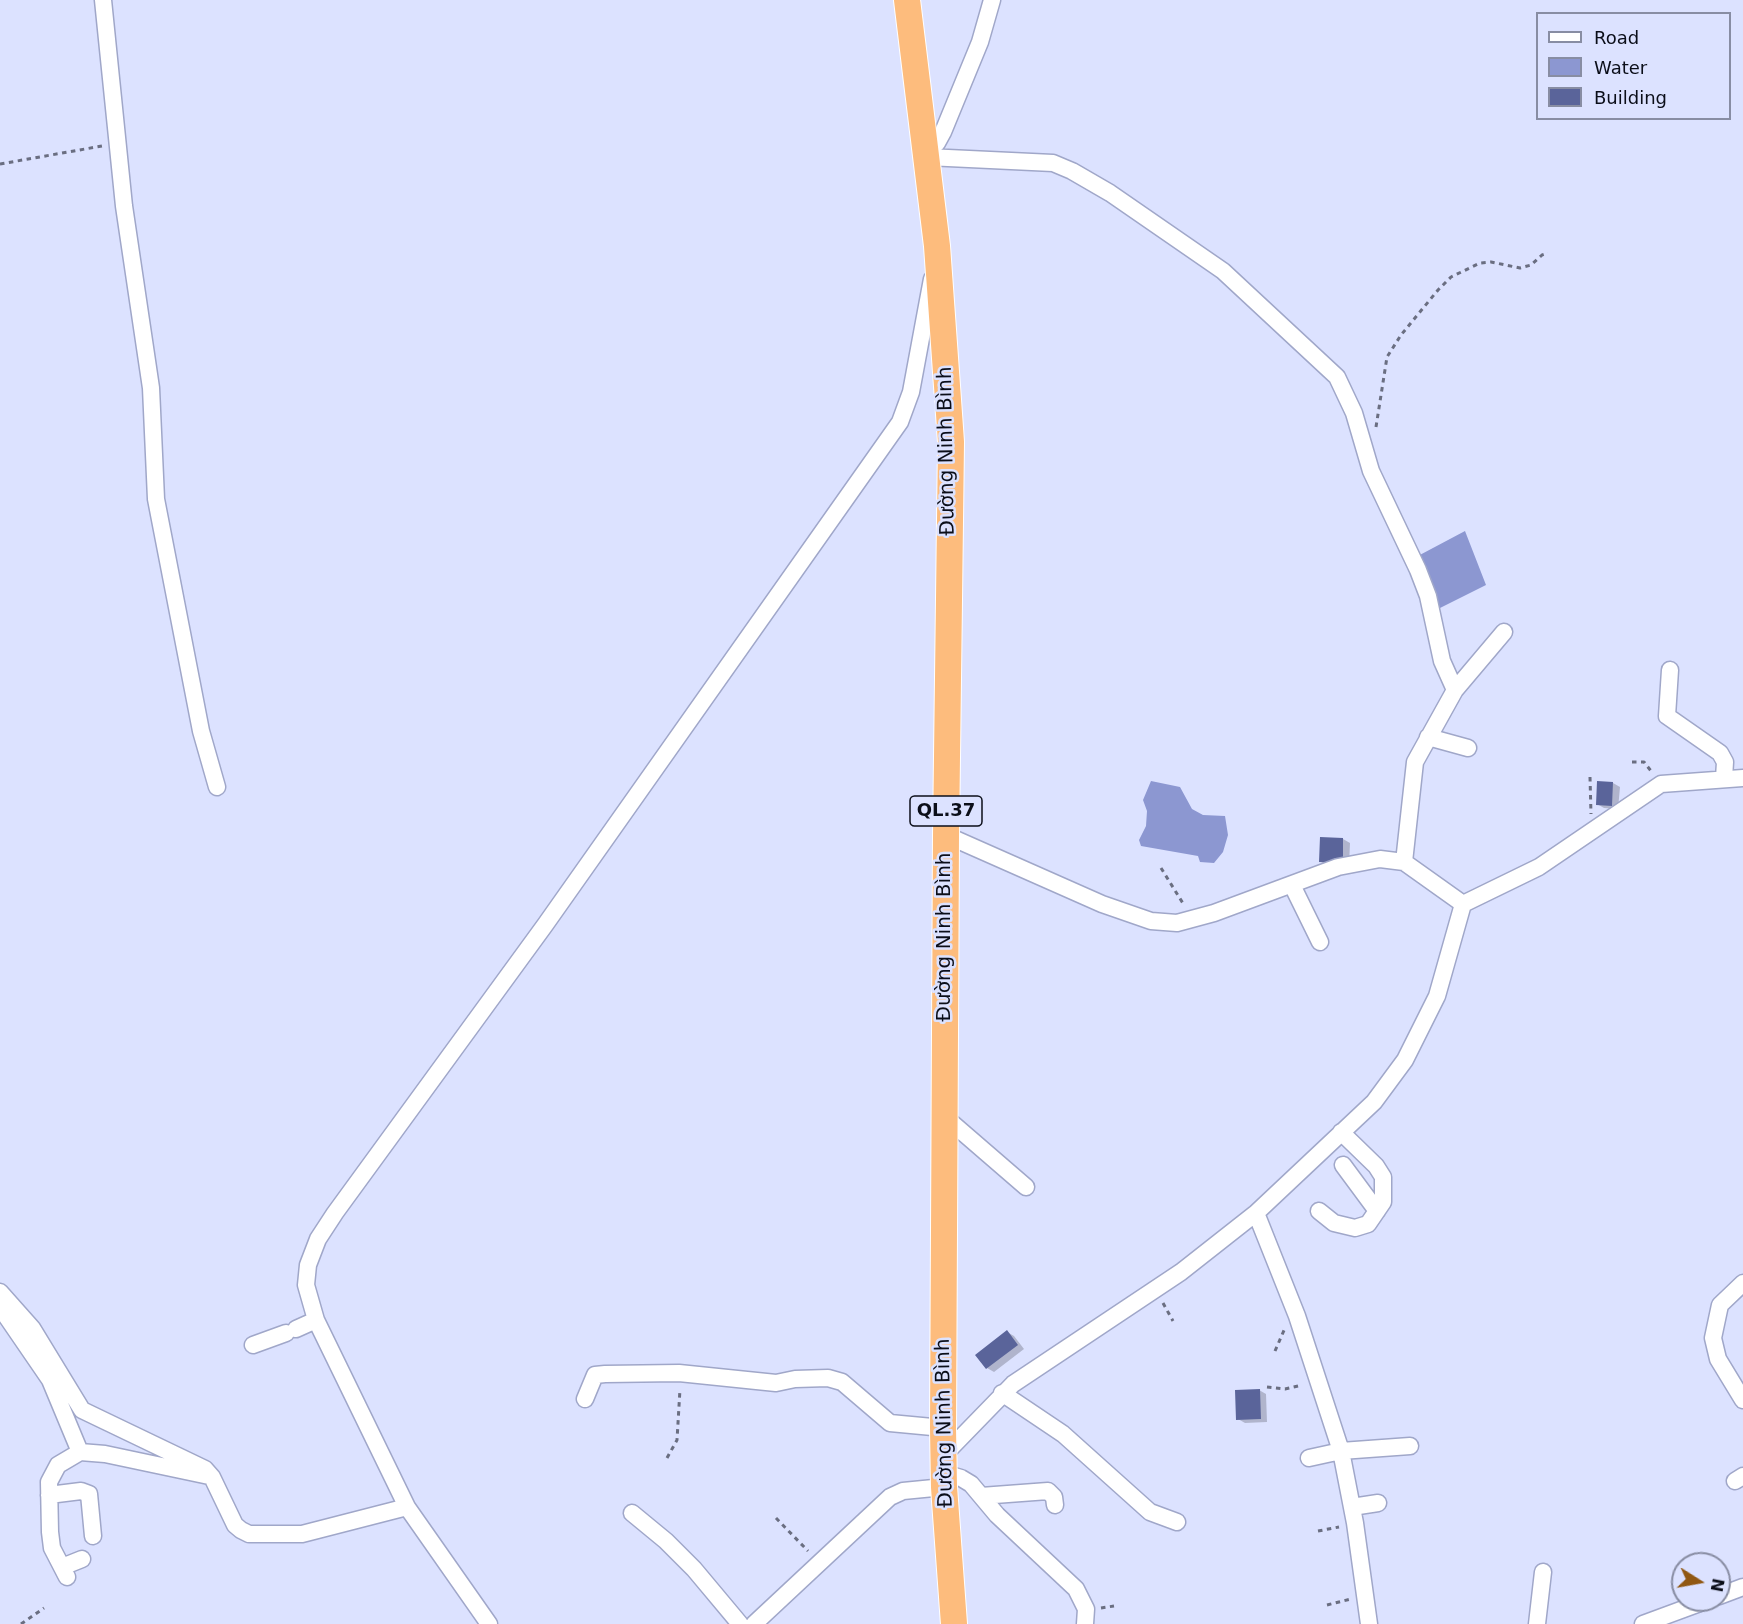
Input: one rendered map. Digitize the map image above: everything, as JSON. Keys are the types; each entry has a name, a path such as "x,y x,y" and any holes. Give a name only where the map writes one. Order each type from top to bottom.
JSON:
{"highway":[{"name":"Đường Ninh Bình","path":"908,0 937,246 951,442 946,835 943,1428 954,1624"}],"street":[{"path":"103,0 124,206 151,388 156,500 201,731 217,787"},
{"path":"927,153 937,143 943,132 980,42 992,0"},
{"path":"927,153 1053,163 1072,171 1110,193 1223,271 1337,377 1354,413 1371,471 1428,596 1442,661 1455,690"},
{"path":"489,1624 407,1506 316,1320 306,1285 308,1265 318,1239 335,1212 545,925 900,422 911,392 937,246"},
{"path":"1404,862 1415,762 1455,690 1504,632"},
{"path":"1670,670 1667,716 1720,753 1737,776"},
{"path":"1428,737 1468,748"},
{"path":"754,1624 890,1497 944,1472 1002,1393 1027,1373 1156,1288 1256,1213 1374,1102 1392,1079 1415,1042 1444,975 1463,904 1539,867 1656,787 1672,782 1737,776"},
{"path":"946,835 1102,904 1151,921 1177,923 1192,919 1338,867 1380,859 1404,862 1463,904"},
{"path":"1292,885 1320,942"},
{"path":"945,1118 1026,1187"},
{"path":"1319,1211 1334,1223 1354,1228 1365,1226 1383,1202 1383,1177 1376,1166 1341,1132"},
{"path":"1343,1165 1377,1211"},
{"path":"1256,1213 1318,1380 1341,1451 1354,1515 1369,1624"},
{"path":"1743,1283 1720,1305 1713,1338 1719,1359 1743,1400"},
{"path":"0,1292 32,1328 82,1410 199,1465 212,1477 235,1525 249,1534 284,1536 302,1534 407,1506"},
{"path":"0,1307 50,1380 80,1452"},
{"path":"253,1345 316,1320"},
{"path":"585,1399 596,1375 679,1373 776,1383 795,1379 828,1378 842,1382 890,1424 943,1428"},
{"path":"1002,1393 1063,1434 1150,1512 1177,1522"},
{"path":"1309,1458 1341,1451 1410,1446"},
{"path":"82,1559 65,1572 52,1548 49,1494 50,1482 58,1465 80,1452 123,1457 212,1477"},
{"path":"944,1472 966,1481 1076,1589 1086,1609 1085,1624"},
{"path":"49,1494 81,1491 89,1494 93,1536"},
{"path":"981,1496 1048,1491 1054,1497 1055,1505"},
{"path":"1354,1515 1378,1503"},
{"path":"632,1513 666,1541 694,1569 740,1624"},
{"path":"1537,1624 1543,1572"},
{"path":"1642,1624 1675,1612"}],"path":[{"path":"0,164 118,143"},
{"path":"1375,432 1387,357 1401,335 1438,290 1451,277 1480,263 1491,262 1520,268 1531,265 1542,255 1548,253"},
{"path":"1632,762 1644,762 1650,767 1656,787"},
{"path":"1590,777 1589,809 1596,828"},
{"path":"1161,868 1192,919"},
{"path":"1156,1288 1173,1321"},
{"path":"667,1458 677,1440 681,1407 679,1373"},
{"path":"1268,1387 1286,1389 1318,1380"},
{"path":"1318,1531 1354,1515"},
{"path":"776,1518 819,1564"},
{"path":"1327,1605 1365,1596"},
{"path":"21,1624 44,1608"}],"water":[{"path":"1465,531 1486,585 1436,610 1416,557"},
{"path":"1151,781 1180,787 1192,809 1203,815 1225,816 1228,835 1223,852 1214,863 1200,862 1198,856 1141,846 1139,840 1146,826 1147,811 1143,800"}],"building":[{"path":"1597,781 1613,782 1612,806 1596,805"},
{"path":"1320,837 1343,838 1343,863 1319,862"},
{"path":"1007,1330 1018,1345 986,1369 975,1355"},
{"path":"1260,1389 1261,1419 1236,1420 1235,1390"}]}
